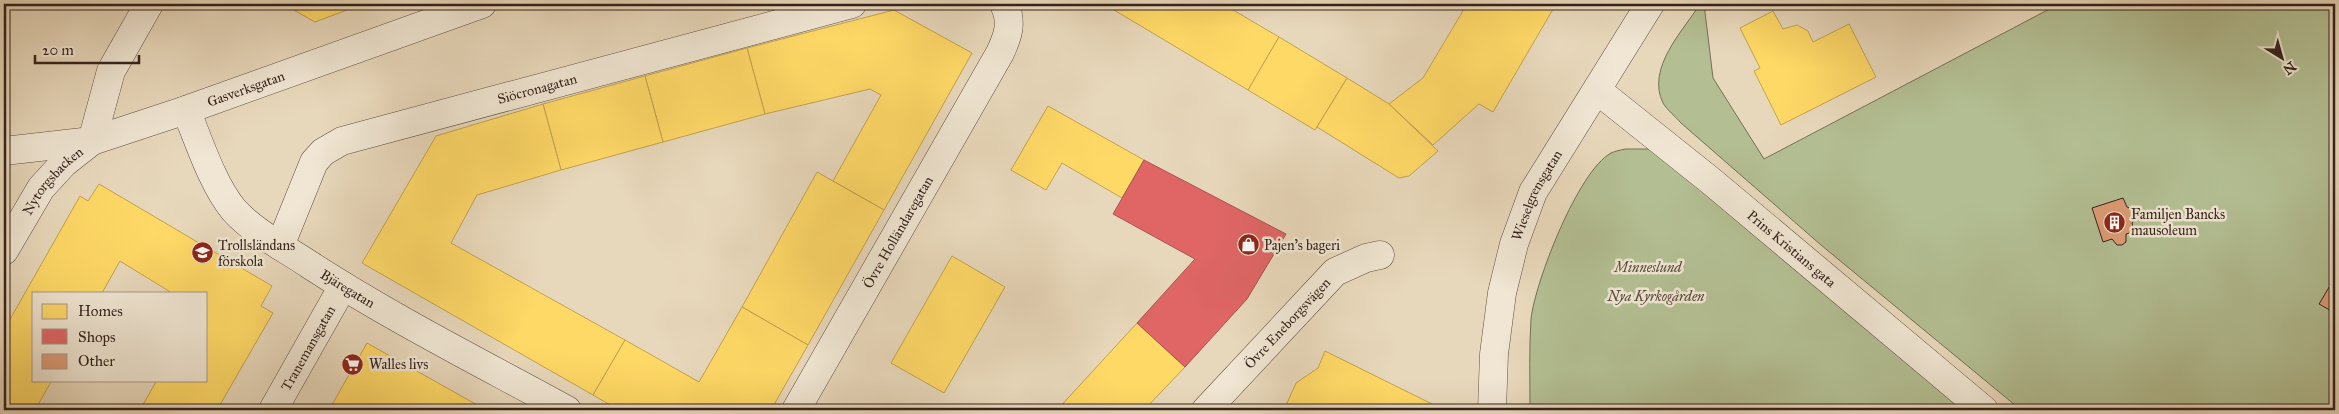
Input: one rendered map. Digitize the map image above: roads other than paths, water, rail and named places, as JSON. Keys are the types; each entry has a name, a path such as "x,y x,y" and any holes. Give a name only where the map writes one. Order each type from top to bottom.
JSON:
{"street":[{"name":"Nytorgsbacken","path":"4,251 41,188 64,163 92,141 111,71 150,4"},
{"name":"Gasverksgatan","path":"4,151 92,141 186,110 482,4"},
{"name":"Siöcronagatan","path":"280,246 314,162 323,152 342,141 852,4"},
{"name":"Övre Holländaregatan","path":"796,410 1000,53 1008,34 1009,24 1004,4"},
{"name":"Wieselgrensgatan","path":"1492,410 1494,354 1502,293 1514,244 1534,192 1650,4"},
{"name":"Prins Kristians gata","path":"1597,90 1711,181 1984,410"},
{"name":"Bjäregatan","path":"186,110 217,181 234,209 280,246 343,286 567,410"},
{"name":"Övre Eneborgsvägen","path":"1206,410 1335,272 1366,258 1380,255"},
{"name":"Tranemansgatan","path":"273,410 343,286"}],"place":[{"name":"Familjen Bancks mausoleum","path":"2115,222"},
{"name":"Pajen's bageri","path":"1248,245"},
{"name":"Trollsländans förskola","path":"202,253"},
{"name":"Walles livs","path":"353,364"}],"park label":[{"name":"Minneslund","path":"1648,267"},
{"name":"Nya Kyrkogården","path":"1656,296"}]}
